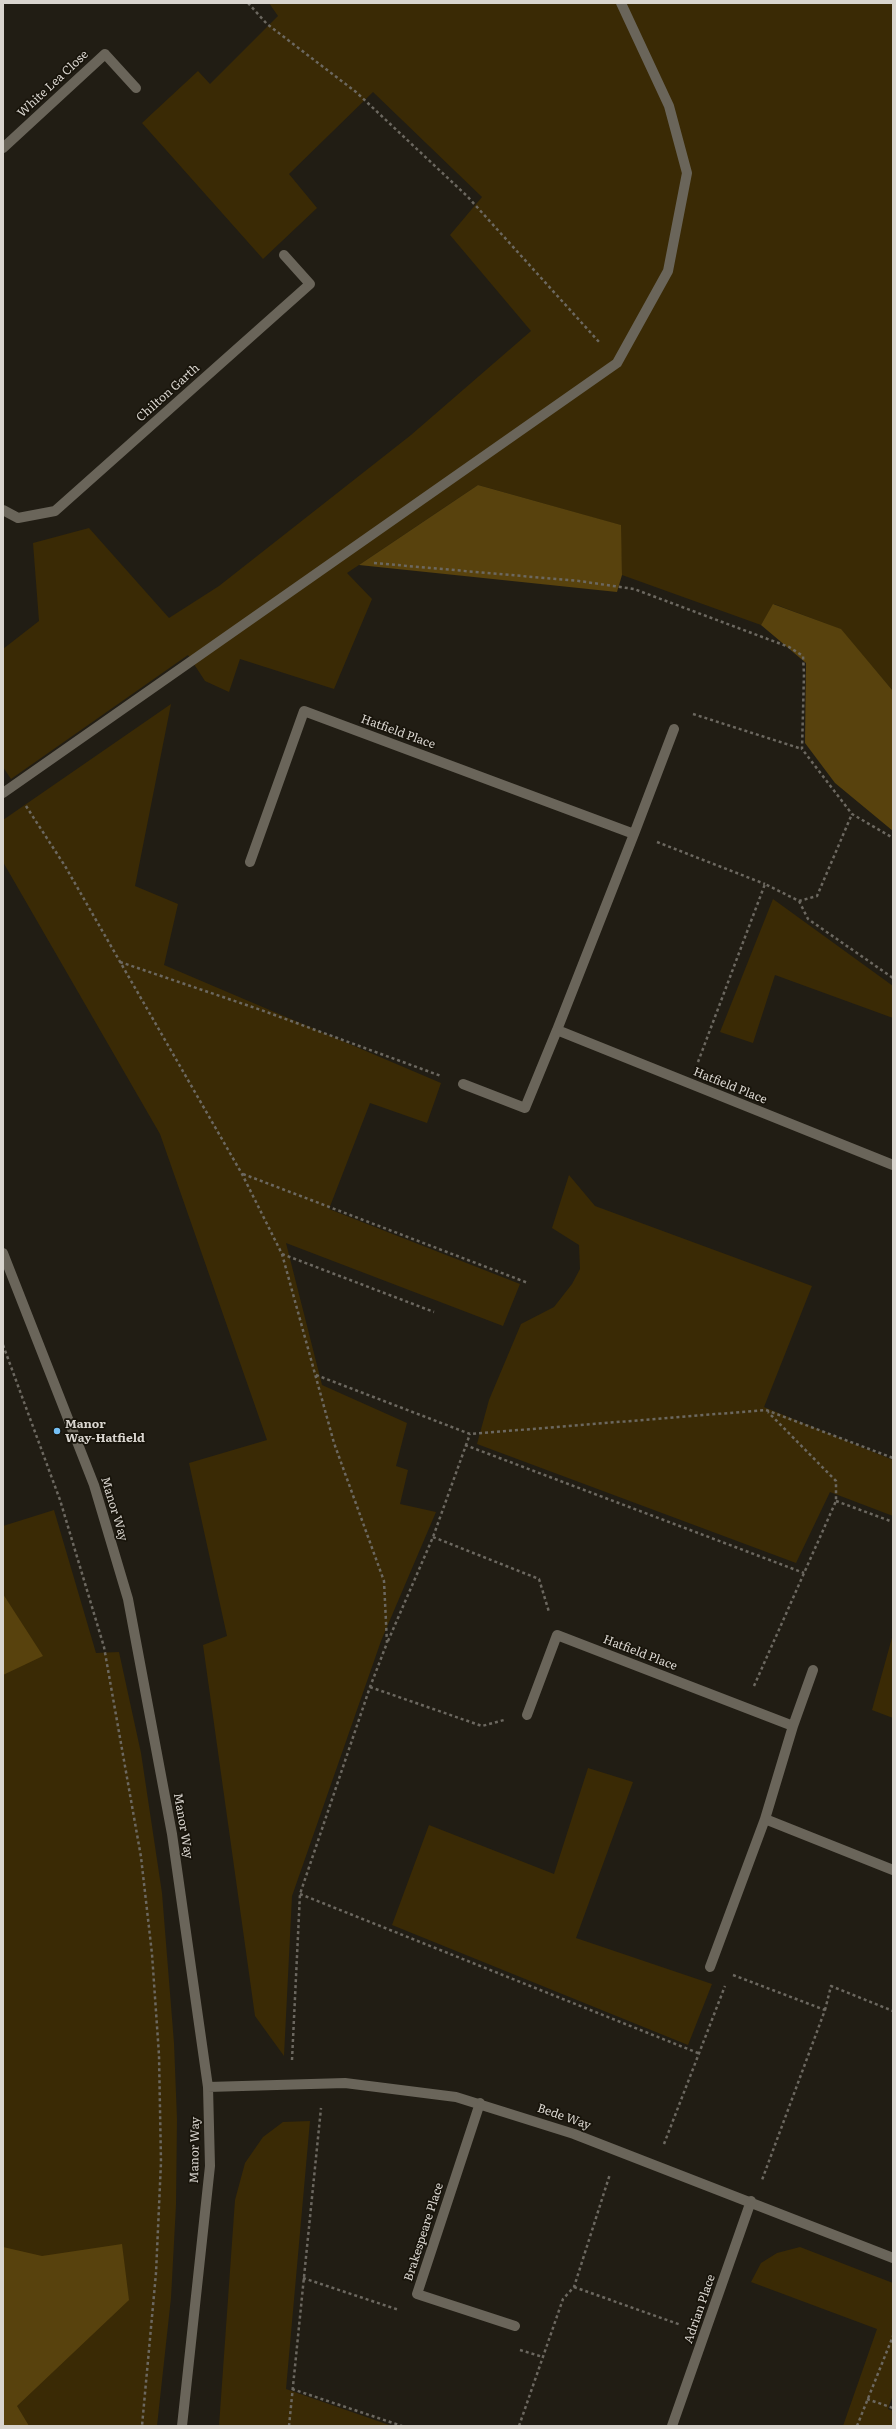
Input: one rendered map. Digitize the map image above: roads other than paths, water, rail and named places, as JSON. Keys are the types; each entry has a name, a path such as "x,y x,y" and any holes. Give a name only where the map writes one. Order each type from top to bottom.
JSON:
{"street":[{"path":"3,793 617,363 668,271 687,173 669,106 621,3"},
{"name":"White Lea Close","path":"3,148 105,54 136,88"},
{"name":"Chilton Garth","path":"3,510 18,518 55,511 310,284 284,255"},
{"name":"Hatfield Place","path":"250,862 304,711 634,834"},
{"path":"463,1084 525,1108 557,1030 674,729"},
{"name":"Hatfield Place","path":"557,1030 893,1165"},
{"name":"Manor Way","path":"3,1253 94,1485 128,1599 172,1834 208,2087 210,2166 182,2426"},
{"name":"Hatfield Place","path":"527,1715 556,1635 793,1726"},
{"path":"710,1967 764,1819 793,1726 813,1670"},
{"path":"764,1819 893,1870"},
{"name":"Bede Way","path":"208,2087 345,2083 427,2093 480,2103 620,2151 893,2258"},
{"name":"Brakespeare Place","path":"480,2103 417,2294 515,2326"},
{"name":"Adrian Place","path":"672,2426 752,2202"}],"place":[{"name":"Manor Way-Hatfield","path":"57,1431"}]}
